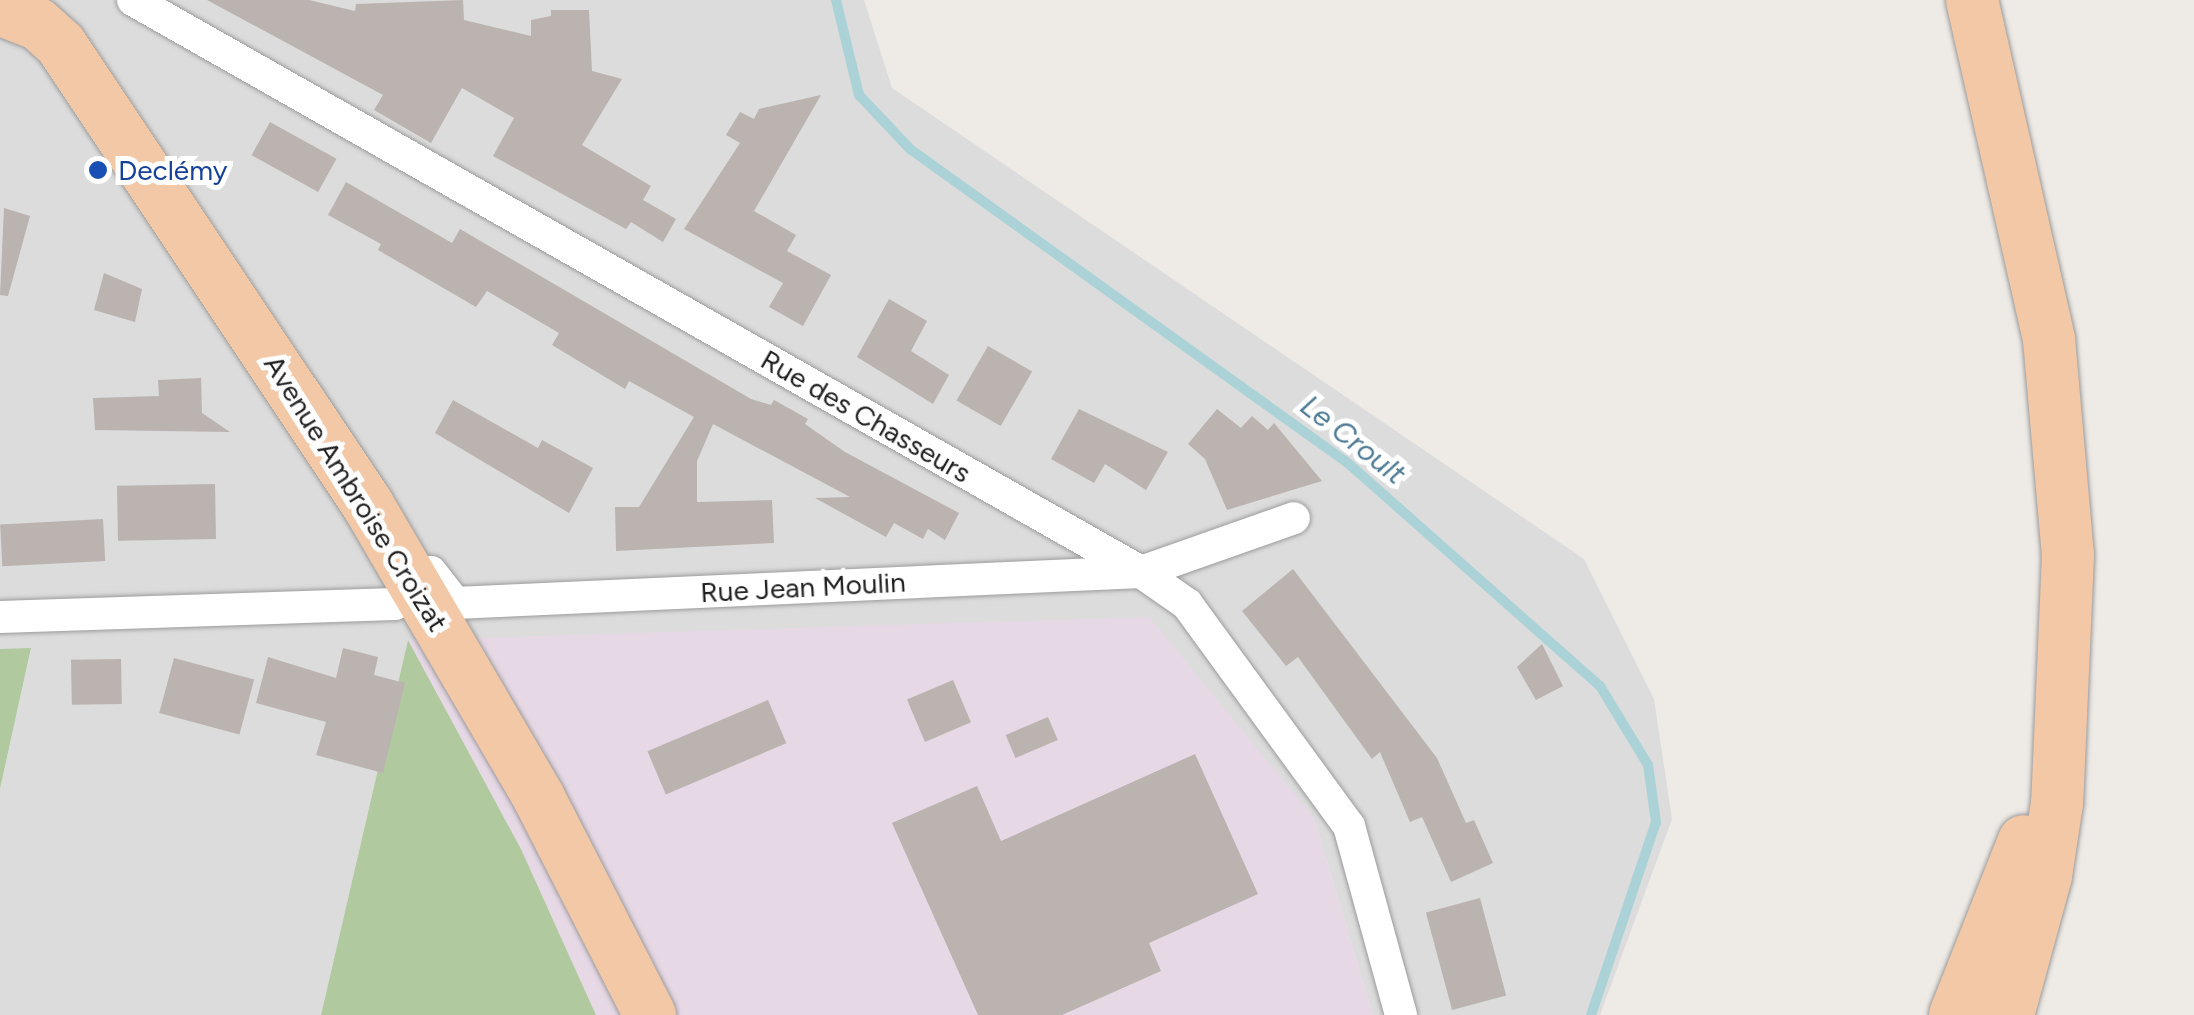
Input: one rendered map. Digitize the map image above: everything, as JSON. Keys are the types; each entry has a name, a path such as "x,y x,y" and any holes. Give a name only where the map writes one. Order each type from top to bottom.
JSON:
{"main road":[{"path":"4,12 36,12 58,0"},
{"name":"Avenue Ambroise Croizat","path":"70,0 442,596 685,1015"},
{"path":"1972,0 2035,263 2058,408 2068,554 2062,705 2046,876 2008,1015"},
{"name":"Avenue Ambroise Croizat","path":"4,12 38,24 61,45 317,426 442,596 650,1015"},
{"path":"1955,1015 2016,868 2062,705"}],"street":[{"name":"Rue des Chasseurs","path":"134,0 1141,572 1186,604 1350,826 1400,1015"},
{"name":"Rue Jean Moulin","path":"0,617 395,604 442,596 1141,572 1294,518"}],"shaded area":[{"path":"0,0 864,0 892,88 1584,559 1654,699 1672,819 1600,1015 1373,1015 1314,818 408,640 321,1015 0,1015 0,789 31,649 0,649"},
{"path":"1149,617 1314,818 1373,1015 596,1015 521,849 408,640"}],"green space":[{"path":"408,640 521,849 596,1015 321,1015"},
{"path":"31,648 0,789 0,649"}],"building":[{"path":"207,0 309,0 355,11 356,4 463,0 464,20 531,36 531,20 551,16 551,10 589,10 592,71 622,79 582,145 651,186 643,200 676,219 663,242 631,222 626,229 493,156 514,118 462,88 431,143 374,110 383,95"},
{"path":"821,95 754,211 796,235 787,251 831,275 803,326 769,307 783,283 684,229 740,143 726,135 740,112 754,119 759,109"},
{"path":"270,122 336,159 318,192 252,155"},
{"path":"346,182 452,243 460,229 751,399 771,405 774,400 808,419 805,424 845,452 959,513 945,540 928,529 923,539 894,523 886,537 815,498 850,497 713,424 697,461 697,502 772,500 774,543 616,551 615,507 639,507 694,417 629,381 625,389 552,345 559,333 487,291 476,307 378,250 381,244 328,215"},
{"path":"4,208 30,216 8,296 0,295"},
{"path":"104,273 142,289 135,322 94,310"},
{"path":"889,299 927,321 911,351 949,375 933,404 857,357"},
{"path":"988,346 1032,371 1001,426 956,401"},
{"path":"201,378 202,413 230,432 95,430 93,398 159,396 158,380"},
{"path":"453,400 538,448 542,440 593,468 569,513 435,433"},
{"path":"1079,409 1168,452 1146,490 1105,464 1094,483 1051,459"},
{"path":"1217,409 1241,428 1252,416 1268,430 1274,423 1322,481 1227,510 1205,459 1188,444"},
{"path":"215,484 216,539 118,541 117,486"},
{"path":"103,519 105,561 2,566 0,524"},
{"path":"1293,569 1437,758 1466,823 1474,820 1493,863 1451,882 1422,817 1410,822 1380,752 1372,759 1298,657 1286,666 1242,611"},
{"path":"1542,644 1563,686 1536,700 1517,667"},
{"path":"343,648 378,657 374,675 405,683 383,773 316,755 326,722 256,703 268,657 336,678"},
{"path":"174,658 254,679 239,735 159,713"},
{"path":"121,659 122,704 72,705 71,660"},
{"path":"953,680 971,722 925,742 907,700"},
{"path":"768,700 786,743 666,794 647,751"},
{"path":"1048,717 1058,740 1015,758 1006,735"},
{"path":"1195,754 1258,894 1149,943 1161,971 1062,1015 978,1015 892,823 977,786 1001,841"},
{"path":"1480,898 1506,996 1452,1010 1426,912"}],"waterway":[{"name":"Le Croult","path":"836,0 859,95 910,149 1349,464 1600,686 1648,765 1656,822 1591,1015"}],"place":[{"name":"Declémy","path":"98,170"}]}
